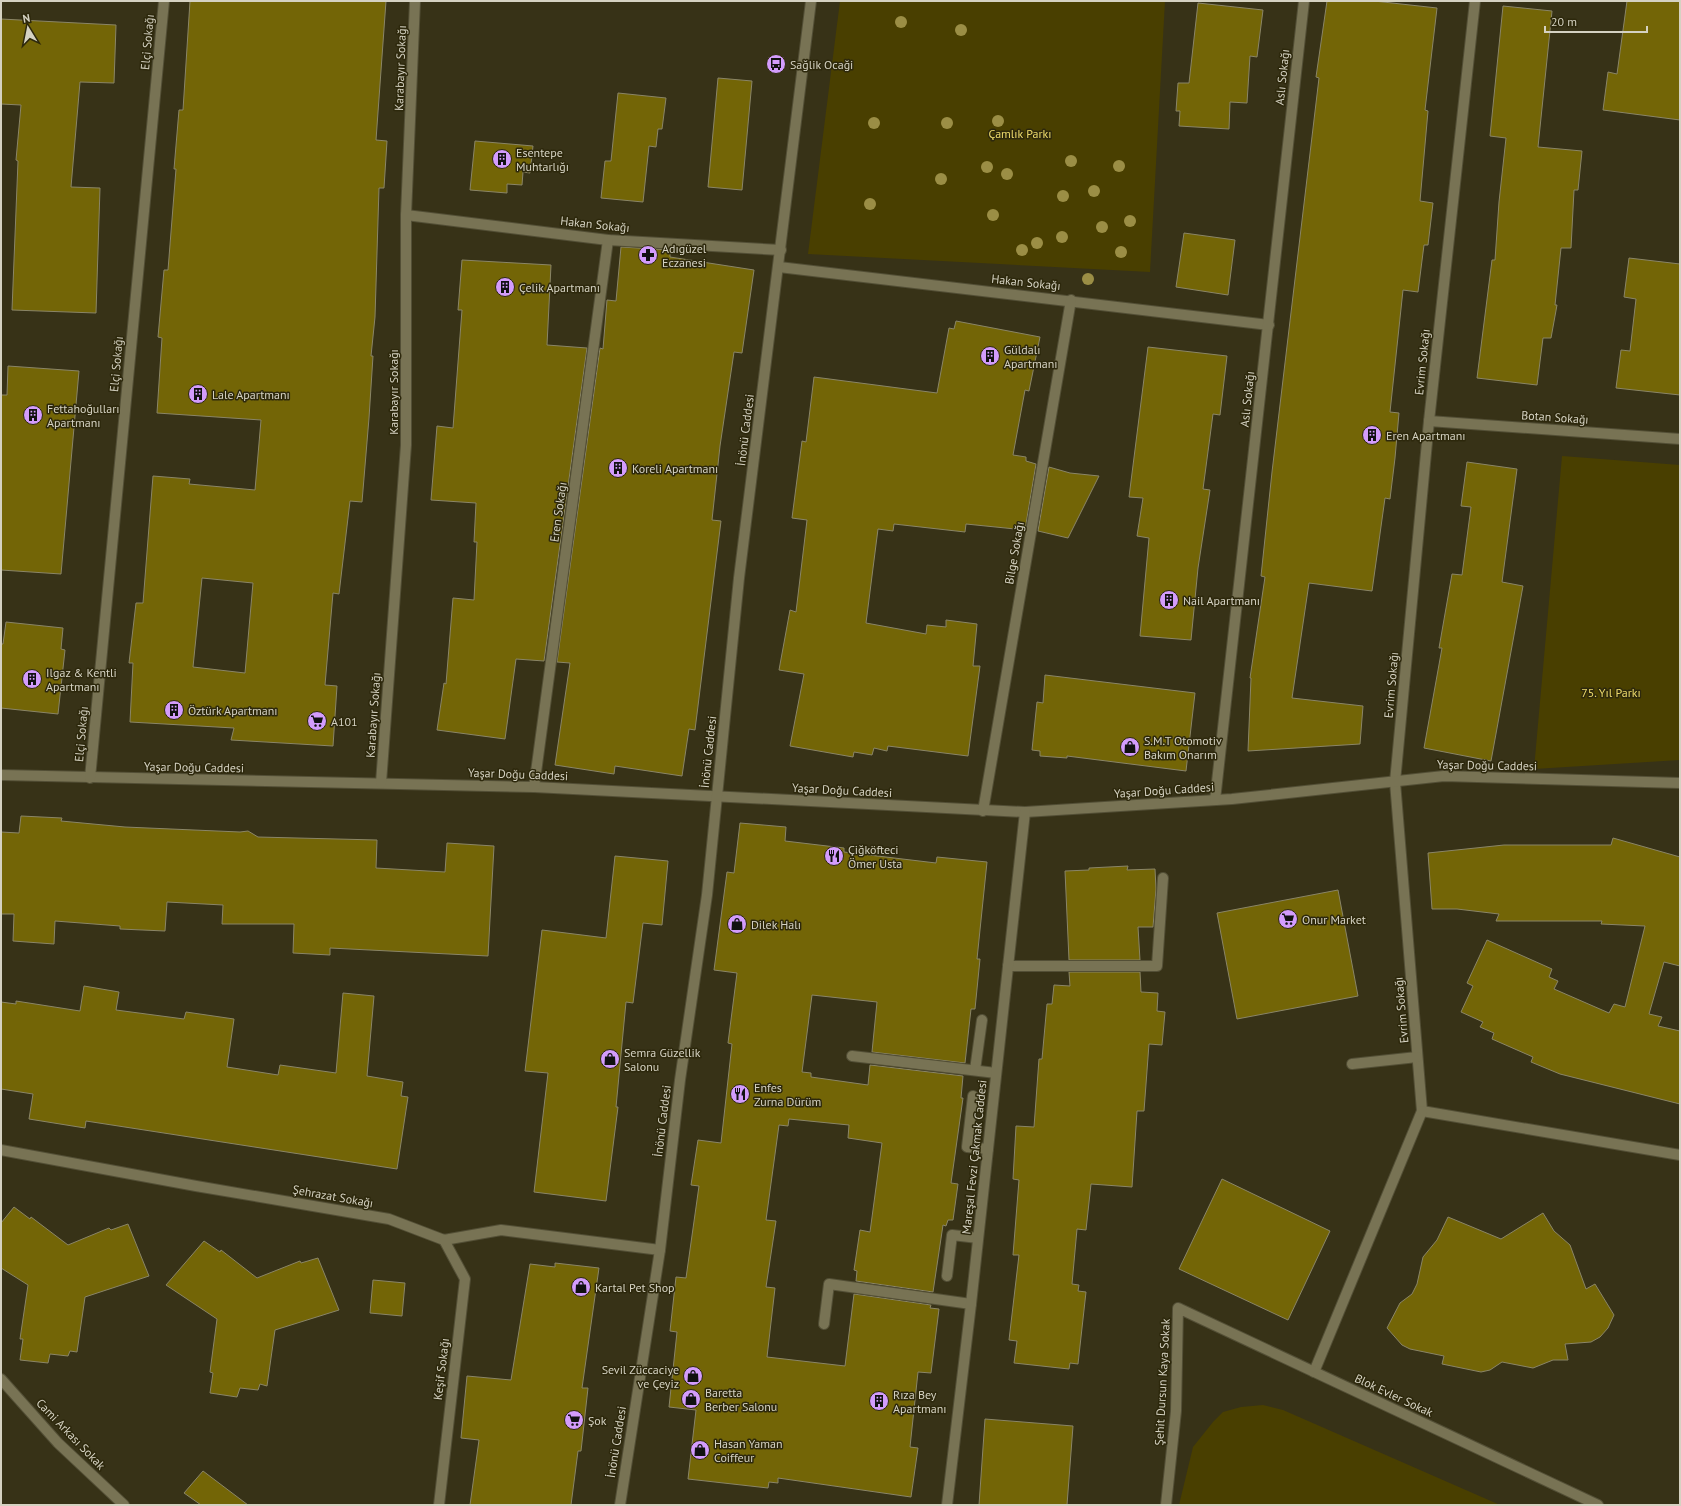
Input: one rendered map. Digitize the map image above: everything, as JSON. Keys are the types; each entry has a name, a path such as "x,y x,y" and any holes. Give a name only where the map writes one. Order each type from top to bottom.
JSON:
{"street":[{"name":"Elçi Sokağı","path":"90,778 164,1"},
{"name":"Karabayır Sokağı","path":"381,783 406,445 406,215 415,1"},
{"name":"İnönü Caddesi","path":"620,1505 660,1250 680,1080 707,895 739,578 811,1"},
{"name":"Aslı Sokağı","path":"1215,800 1304,1"},
{"name":"Evrim Sokağı","path":"1422,1111 1395,782 1429,421 1475,1"},
{"name":"Hakan Sokağı","path":"406,215 608,240 781,250"},
{"name":"Eren Sokağı","path":"534,787 608,240"},
{"name":"Hakan Sokağı","path":"779,267 1269,324"},
{"name":"Bilge Sokağı","path":"983,811 1071,300"},
{"name":"Botan Sokağı","path":"1429,421 1680,439"},
{"name":"Yaşar Doğu Caddesi","path":"1,775 534,787 716,795 983,811 1025,812 1215,800 1444,776 1680,783"},
{"name":"Mareşal Fevzi Çakmak Caddesi","path":"947,1505 971,1304 1025,812"},
{"path":"1008,966 1157,966 1163,878"},
{"path":"975,1070 982,1020"},
{"path":"852,1056 996,1073"},
{"path":"1352,1064 1418,1057"},
{"path":"973,1096 967,1146 988,1149"},
{"path":"1314,1372 1422,1111 1680,1155"},
{"name":"Şehrazat Sokağı","path":"1,1150 196,1186 389,1219 444,1240"},
{"path":"444,1240 500,1230 660,1250"},
{"path":"948,1276 952,1235 978,1238"},
{"name":"Keşif Sokağı","path":"439,1505 465,1280 444,1240"},
{"path":"824,1324 829,1284 971,1304"},
{"name":"Blok Evler Sokak","path":"1178,1308 1598,1505"},
{"name":"Şehit Dursun Kaya Sokak","path":"1166,1505 1176,1411 1178,1308"},
{"name":"Cami Arkası Sokak","path":"1,1379 58,1443 124,1505"}],"green space":[{"name":"Çamlık Parkı","path":"840,1 1165,1 1150,272 808,254"},
{"name":"75. Yıl Parkı","path":"1562,456 1680,465 1680,760 1534,769"},
{"path":"1263,1405 1283,1410 1500,1505 1179,1505 1193,1447 1213,1422 1223,1412 1241,1407"}],"building":[{"path":"190,1 386,1 376,140 387,141 384,188 379,188 375,317 371,356 373,356 369,418 362,502 350,501 339,594 333,593 325,685 337,686 333,746 231,740 234,728 130,722 133,663 129,663 136,603 143,603 153,476 190,479 189,484 255,490 261,420 157,413 162,338 158,337 164,270 168,270 179,110 183,110","holes":["202,578 253,583 245,673 193,667"]},
{"path":"1327,1 1374,1 1437,8 1425,110 1428,111 1420,201 1433,203 1428,245 1424,245 1418,292 1403,290 1390,412 1399,413 1395,458 1390,499 1385,498 1372,591 1309,583 1292,698 1363,706 1360,744 1248,751 1250,678 1265,577 1261,576 1272,472 1319,78 1316,77"},
{"path":"1627,1 1680,1 1680,120 1603,110 1608,72 1617,74"},
{"path":"1198,3 1263,10 1257,57 1250,56 1247,103 1230,102 1229,129 1179,126 1180,111 1176,111 1178,83 1189,83"},
{"path":"1503,6 1552,11 1538,147 1582,151 1578,190 1574,190 1571,248 1561,248 1555,305 1557,305 1551,338 1543,338 1537,385 1477,378 1492,260 1495,260 1499,202 1506,138 1490,136"},
{"path":"1,19 116,25 114,83 80,82 71,187 100,188 96,313 12,310 18,161 16,160 21,105 1,104"},
{"path":"718,78 752,81 742,190 708,187"},
{"path":"618,93 666,98 662,129 658,129 656,147 649,146 643,202 601,198 605,161 611,161"},
{"name":"Esentepe Muhtarlığı","path":"475,141 533,146 530,173 523,172 522,185 507,184 507,193 470,190"},
{"path":"1184,233 1235,240 1228,295 1176,287"},
{"path":"621,247 670,250 670,257 754,270 742,353 734,352 720,446 712,520 721,521 695,730 689,729 682,776 615,766 614,774 555,765 570,663 557,662 600,348 603,349 607,300 616,301"},
{"path":"1629,258 1680,264 1680,395 1616,388 1621,350 1630,351 1636,299 1624,297"},
{"path":"462,260 551,265 547,345 587,348 544,661 516,659 505,739 437,730 444,683 446,684 453,598 474,600 477,542 474,542 476,503 431,500 437,426 453,428 462,310 458,310"},
{"path":"956,321 1040,337 1029,391 1025,390 1013,455 1026,457 1026,461 1036,464 1025,530 966,524 965,532 894,524 893,531 878,529 866,623 926,634 927,625 946,627 946,620 977,624 973,666 980,666 968,756 888,746 887,751 874,748 872,755 854,752 853,757 790,746 804,674 779,670 790,610 796,612 807,520 792,518 802,441 806,442 814,377 937,393 949,328 954,329"},
{"path":"1148,347 1227,356 1220,415 1213,414 1203,489 1210,490 1198,568 1191,640 1140,636 1149,538 1137,536 1143,498 1129,497"},
{"path":"8,366 79,371 61,574 1,570 1,395 7,395"},
{"path":"1467,462 1517,469 1502,582 1523,586 1491,761 1424,748 1442,648 1439,648 1452,574 1462,575 1471,507 1461,506"},
{"path":"1049,467 1070,473 1099,476 1068,538 1038,531"},
{"name":"Ilgaz & Kentli Apartmanı","path":"6,622 63,628 61,649 65,650 58,714 1,708 1,644 3,644"},
{"path":"1045,675 1195,693 1186,771 1067,756 1067,758 1040,756 1040,751 1032,750 1037,702 1043,703"},
{"path":"21,816 62,818 61,821 125,827 240,832 248,831 258,837 377,840 376,868 445,872 447,843 494,846 488,956 330,948 330,955 293,953 294,924 222,924 223,905 167,902 165,931 120,929 120,926 55,921 54,944 13,941 14,914 1,914 1,832 19,833"},
{"path":"740,823 786,827 785,841 844,848 844,852 936,863 937,857 987,862 977,959 980,959 975,1009 971,1009 965,1063 872,1052 877,1002 812,995 802,1072 811,1073 811,1077 868,1085 870,1065 963,1076 961,1098 963,1098 951,1183 958,1184 953,1220 948,1220 946,1226 943,1225 933,1292 856,1281 857,1271 854,1270 860,1230 870,1232 882,1143 848,1138 849,1125 789,1119 788,1126 779,1125 766,1220 776,1221 766,1287 775,1288 767,1357 845,1366 854,1294 931,1305 930,1308 939,1309 931,1373 918,1372 910,1447 918,1448 911,1497 778,1478 778,1483 769,1482 768,1488 688,1479 696,1410 669,1407 677,1332 670,1331 676,1277 686,1278 699,1186 691,1185 698,1140 721,1143 732,1044 728,1043 737,973 714,970 727,872 734,873"},
{"path":"1613,838 1680,857 1680,966 1664,962 1649,1014 1662,1017 1658,1026 1680,1031 1680,1104 1560,1074 1531,1062 1533,1057 1492,1039 1494,1033 1480,1027 1483,1022 1461,1012 1473,986 1467,983 1487,940 1552,969 1549,977 1558,981 1554,989 1609,1013 1614,1004 1625,1007 1645,926 1601,924 1602,921 1496,921 1499,914 1457,909 1432,909 1428,853 1504,845 1611,845"},
{"path":"615,856 668,861 662,925 643,923 633,1003 626,1002 616,1107 618,1107 606,1201 534,1192 548,1073 525,1071 542,930 606,938"},
{"path":"1128,866 1127,870 1155,869 1156,889 1153,927 1138,927 1140,960 1069,960 1065,871"},
{"path":"1338,890 1358,996 1237,1019 1217,913"},
{"path":"1069,972 1140,972 1141,992 1158,993 1157,1011 1165,1012 1162,1045 1149,1044 1144,1111 1137,1111 1132,1187 1091,1184 1086,1230 1077,1229 1072,1284 1079,1285 1078,1291 1086,1292 1078,1364 1070,1363 1069,1369 1014,1363 1017,1341 1009,1340 1019,1255 1013,1255 1019,1180 1013,1179 1016,1126 1034,1127 1039,1059 1042,1059 1047,1004 1052,1004 1054,985 1070,986"},
{"path":"84,986 119,992 116,1010 184,1019 186,1012 234,1019 227,1067 278,1075 280,1065 336,1073 343,993 374,996 367,1076 403,1082 401,1096 408,1097 397,1169 86,1121 85,1128 29,1119 33,1094 1,1089 1,1002 16,1004 16,1001 80,1011"},
{"path":"1222,1179 1330,1231 1288,1320 1179,1269"},
{"path":"14,1207 30,1219 31,1217 68,1245 109,1228 111,1230 128,1224 149,1276 85,1297 77,1352 70,1351 68,1356 50,1354 48,1363 20,1360 23,1339 20,1339 28,1285 1,1268 1,1223"},
{"path":"1543,1213 1554,1231 1570,1245 1586,1289 1595,1284 1614,1315 1608,1328 1600,1337 1591,1342 1565,1344 1568,1360 1553,1360 1533,1368 1502,1362 1490,1370 1481,1372 1442,1364 1444,1356 1410,1349 1402,1345 1387,1328 1400,1303 1412,1294 1417,1284 1423,1257 1437,1240 1448,1217 1501,1239"},
{"path":"204,1241 220,1252 221,1250 257,1278 300,1261 301,1263 318,1258 339,1310 275,1330 267,1386 260,1384 258,1390 240,1388 237,1397 210,1393 213,1373 210,1372 217,1319 166,1285"},
{"path":"555,1263 599,1268 582,1388 588,1388 581,1451 578,1451 571,1505 470,1505 479,1440 461,1438 467,1376 511,1380 530,1264 555,1267"},
{"path":"373,1280 405,1283 402,1316 370,1313"},
{"path":"985,1419 1073,1426 1067,1505 979,1505"},
{"path":"203,1471 248,1505 201,1505 184,1493"}],"place":[{"name":"Sağlik Ocaği","path":"776,64"},
{"name":"Esentepe Muhtarlığı","path":"502,159"},
{"name":"Adıgüzel Eczanesi","path":"648,255"},
{"name":"Çelik Apartmanı","path":"505,287"},
{"name":"Güldalı Apartmanı","path":"990,356"},
{"name":"Lale Apartmanı","path":"198,394"},
{"name":"Fettahoğulları Apartmanı","path":"33,415"},
{"name":"Eren Apartmanı","path":"1372,435"},
{"name":"Koreli Apartmanı","path":"618,468"},
{"name":"Nail Apartmanı","path":"1169,600"},
{"name":"Ilgaz & Kentli Apartmanı","path":"32,679"},
{"name":"Öztürk Apartmanı","path":"174,710"},
{"name":"A101","path":"317,721"},
{"name":"S.M.T Otomotiv Bakım Onarım","path":"1130,747"},
{"name":"Çiğköfteci Ömer Usta","path":"834,856"},
{"name":"Onur Market","path":"1288,919"},
{"name":"Dilek Halı","path":"737,924"},
{"name":"Semra Güzellik Salonu","path":"610,1059"},
{"name":"Enfes Zurna Dürüm","path":"740,1094"},
{"name":"Kartal Pet Shop","path":"581,1287"},
{"name":"Sevil Züccaciye ve Çeyiz","path":"693,1376"},
{"name":"Baretta Berber Salonu","path":"691,1399"},
{"name":"Rıza Bey Apartmanı","path":"879,1401"},
{"name":"Şok","path":"574,1420"},
{"name":"Hasan Yaman Coiffeur","path":"700,1450"}]}
